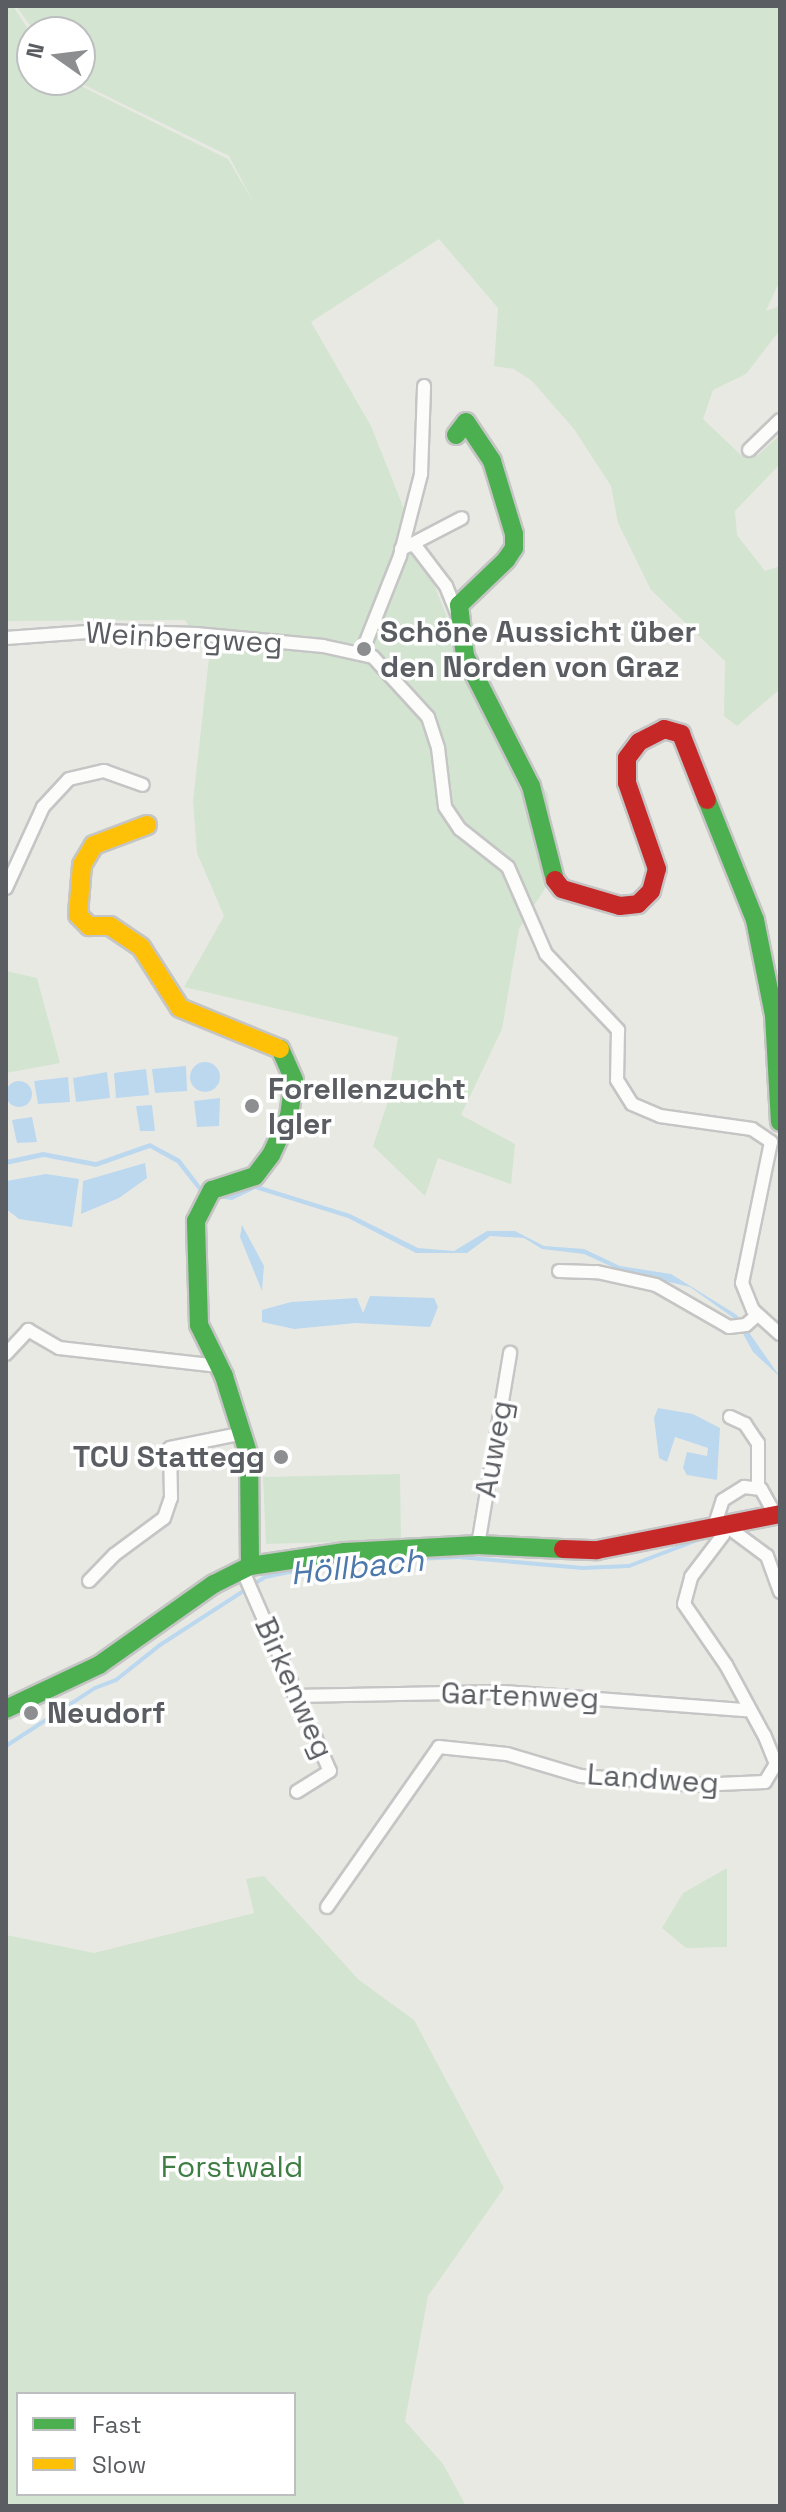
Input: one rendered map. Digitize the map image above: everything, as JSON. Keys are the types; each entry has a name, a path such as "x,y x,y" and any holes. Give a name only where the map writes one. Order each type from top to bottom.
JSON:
{"street":[{"path":"424,386 421,474 407,546 362,652 388,669 428,717 438,748 442,798 451,817 508,867 546,954 618,1030 617,1080 632,1104 660,1116 752,1129 775,1139 742,1283 757,1315 780,1334"},
{"path":"749,450 780,420"},
{"path":"456,435 466,422 492,461 514,540 506,560 471,589 457,613"},
{"path":"407,546 462,518"},
{"path":"407,546 446,586 457,613 475,683 531,786 553,877 562,889 630,907 651,891 657,869 627,783 627,758 639,742 664,729 686,740 713,824 755,920 774,1015 780,1122"},
{"name":"Weinbergweg","path":"6,638 113,630 362,652"},
{"path":"6,888 43,807 69,779 104,771 143,785"},
{"path":"147,825 94,845 82,865 78,915 89,926 110,926 124,935 159,969 171,1001 269,1040 286,1056 294,1080 289,1116 263,1165 255,1176 208,1196 196,1221 197,1315 244,1433 253,1502 246,1567"},
{"path":"559,1271 597,1272 656,1285 741,1326 757,1315"},
{"path":"6,1354 28,1330 59,1348 219,1366"},
{"name":"Auweg","path":"478,1545 510,1353"},
{"path":"6,1709 99,1665 246,1567 345,1552 478,1545 597,1550 718,1523 778,1514 758,1487 758,1443 745,1424 730,1417"},
{"path":"89,1581 114,1555 164,1518 171,1498 170,1448 244,1433"},
{"name":"Landweg","path":"327,1907 439,1747 507,1754 581,1776 759,1785 776,1764 746,1710 726,1665 684,1604 691,1577 723,1535 718,1523 723,1500 736,1490 758,1487"},
{"path":"718,1523 767,1556 780,1592"},
{"name":"Birkenweg","path":"246,1567 294,1696 330,1771 297,1792"},
{"name":"Gartenweg","path":"294,1696 504,1692 746,1710"}],"green space":[{"path":"6,6 13,6 20,16 16,16 16,96 96,96 96,93 228,159 255,205 229,156 96,91 96,16 23,16 16,6 780,6 780,280 766,311 780,306 780,330 746,374 713,390 703,419 742,456 758,455 780,435 780,464 735,511 737,535 765,571 780,566 780,689 737,726 724,716 725,661 651,590 618,523 611,486 574,429 532,381 514,369 494,366 498,308 439,239 311,322 371,426 480,700 548,794 556,871 519,929 502,1029 461,1115 515,1144 511,1184 438,1158 425,1196 373,1146 387,1104 398,1037 184,987 224,916 197,853 193,801 209,658 185,620 6,621"},
{"path":"6,971 37,978 60,1063 6,1073"},
{"path":"400,1474 401,1540 266,1544 263,1477"},
{"path":"727,1868 727,1947 686,1948 662,1928 683,1893"},
{"name":"Forstwald","path":"264,1876 359,1980 414,2020 504,2188 428,2296 405,2421 443,2464 466,2506 6,2506 6,1935 94,1953 254,1913 246,1879"}],"water":[{"path":"205,1062 211,1063 219,1071 219,1083 211,1091 205,1092 199,1091 191,1083 190,1077 191,1071 199,1063"},
{"path":"186,1066 187,1091 155,1093 152,1069"},
{"path":"146,1069 149,1095 116,1098 114,1073"},
{"path":"107,1072 110,1098 76,1102 73,1078"},
{"path":"68,1077 70,1102 38,1104 34,1081"},
{"path":"19,1081 28,1085 32,1094 28,1103 19,1107 10,1103 6,1094 10,1085"},
{"path":"220,1098 219,1126 197,1127 194,1101"},
{"path":"152,1105 155,1131 140,1131 136,1106"},
{"path":"32,1117 37,1142 17,1143 12,1120"},
{"path":"150,1143 180,1159 206,1193 230,1195 254,1184 350,1214 418,1248 454,1251 487,1231 515,1231 544,1246 584,1249 620,1266 671,1274 737,1315 780,1377 753,1352 735,1319 690,1287 619,1270 584,1254 542,1249 524,1238 490,1236 467,1253 416,1253 348,1218 255,1189 232,1200 203,1196 177,1163 150,1148 96,1167 44,1157 6,1165 6,1160 43,1152 96,1162"},
{"path":"145,1163 147,1178 119,1198 81,1214 83,1181"},
{"path":"46,1174 79,1179 72,1227 19,1219 6,1209 6,1181"},
{"path":"242,1225 264,1266 262,1291 240,1237"},
{"path":"370,1296 434,1298 438,1307 430,1327 356,1323 294,1329 262,1322 262,1310 291,1302 357,1298 363,1313"},
{"path":"658,1408 693,1414 720,1428 717,1480 687,1475 683,1468 687,1452 707,1456 708,1448 675,1437 667,1462 659,1458 654,1418"}],"waterway":[{"name":"Höllbach","path":"6,1746 95,1688 116,1680 160,1645 265,1577 334,1563 459,1557 583,1568 629,1566 705,1537"}],"traffic: fast":[{"path":"456,435 466,422 492,461 514,534 514,548 506,560 459,605 465,656 531,786 555,880"},
{"path":"707,800 755,920 774,1015 780,1122"},
{"path":"250,1566 249,1456 224,1376 199,1325 196,1221 212,1190 255,1176 271,1155 289,1116 294,1080 280,1049"},
{"path":"6,1709 99,1665 214,1584 250,1566 345,1552 478,1545 563,1549"}],"traffic: slow":[{"path":"147,825 94,845 82,865 78,915 89,926 110,926 141,947 180,1008 280,1049"}],"traffic: jam":[{"path":"555,880 562,889 620,906 638,904 651,891 657,869 627,783 627,758 639,742 664,729 681,734 707,800"},
{"path":"563,1549 597,1550 780,1514"}],"place":[{"name":"Schöne Aussicht über den Norden von Graz","path":"364,649"},
{"name":"Forellenzucht Igler","path":"252,1106"},
{"name":"TCU Stattegg","path":"281,1457"},
{"name":"Neudorf","path":"31,1713"}]}
